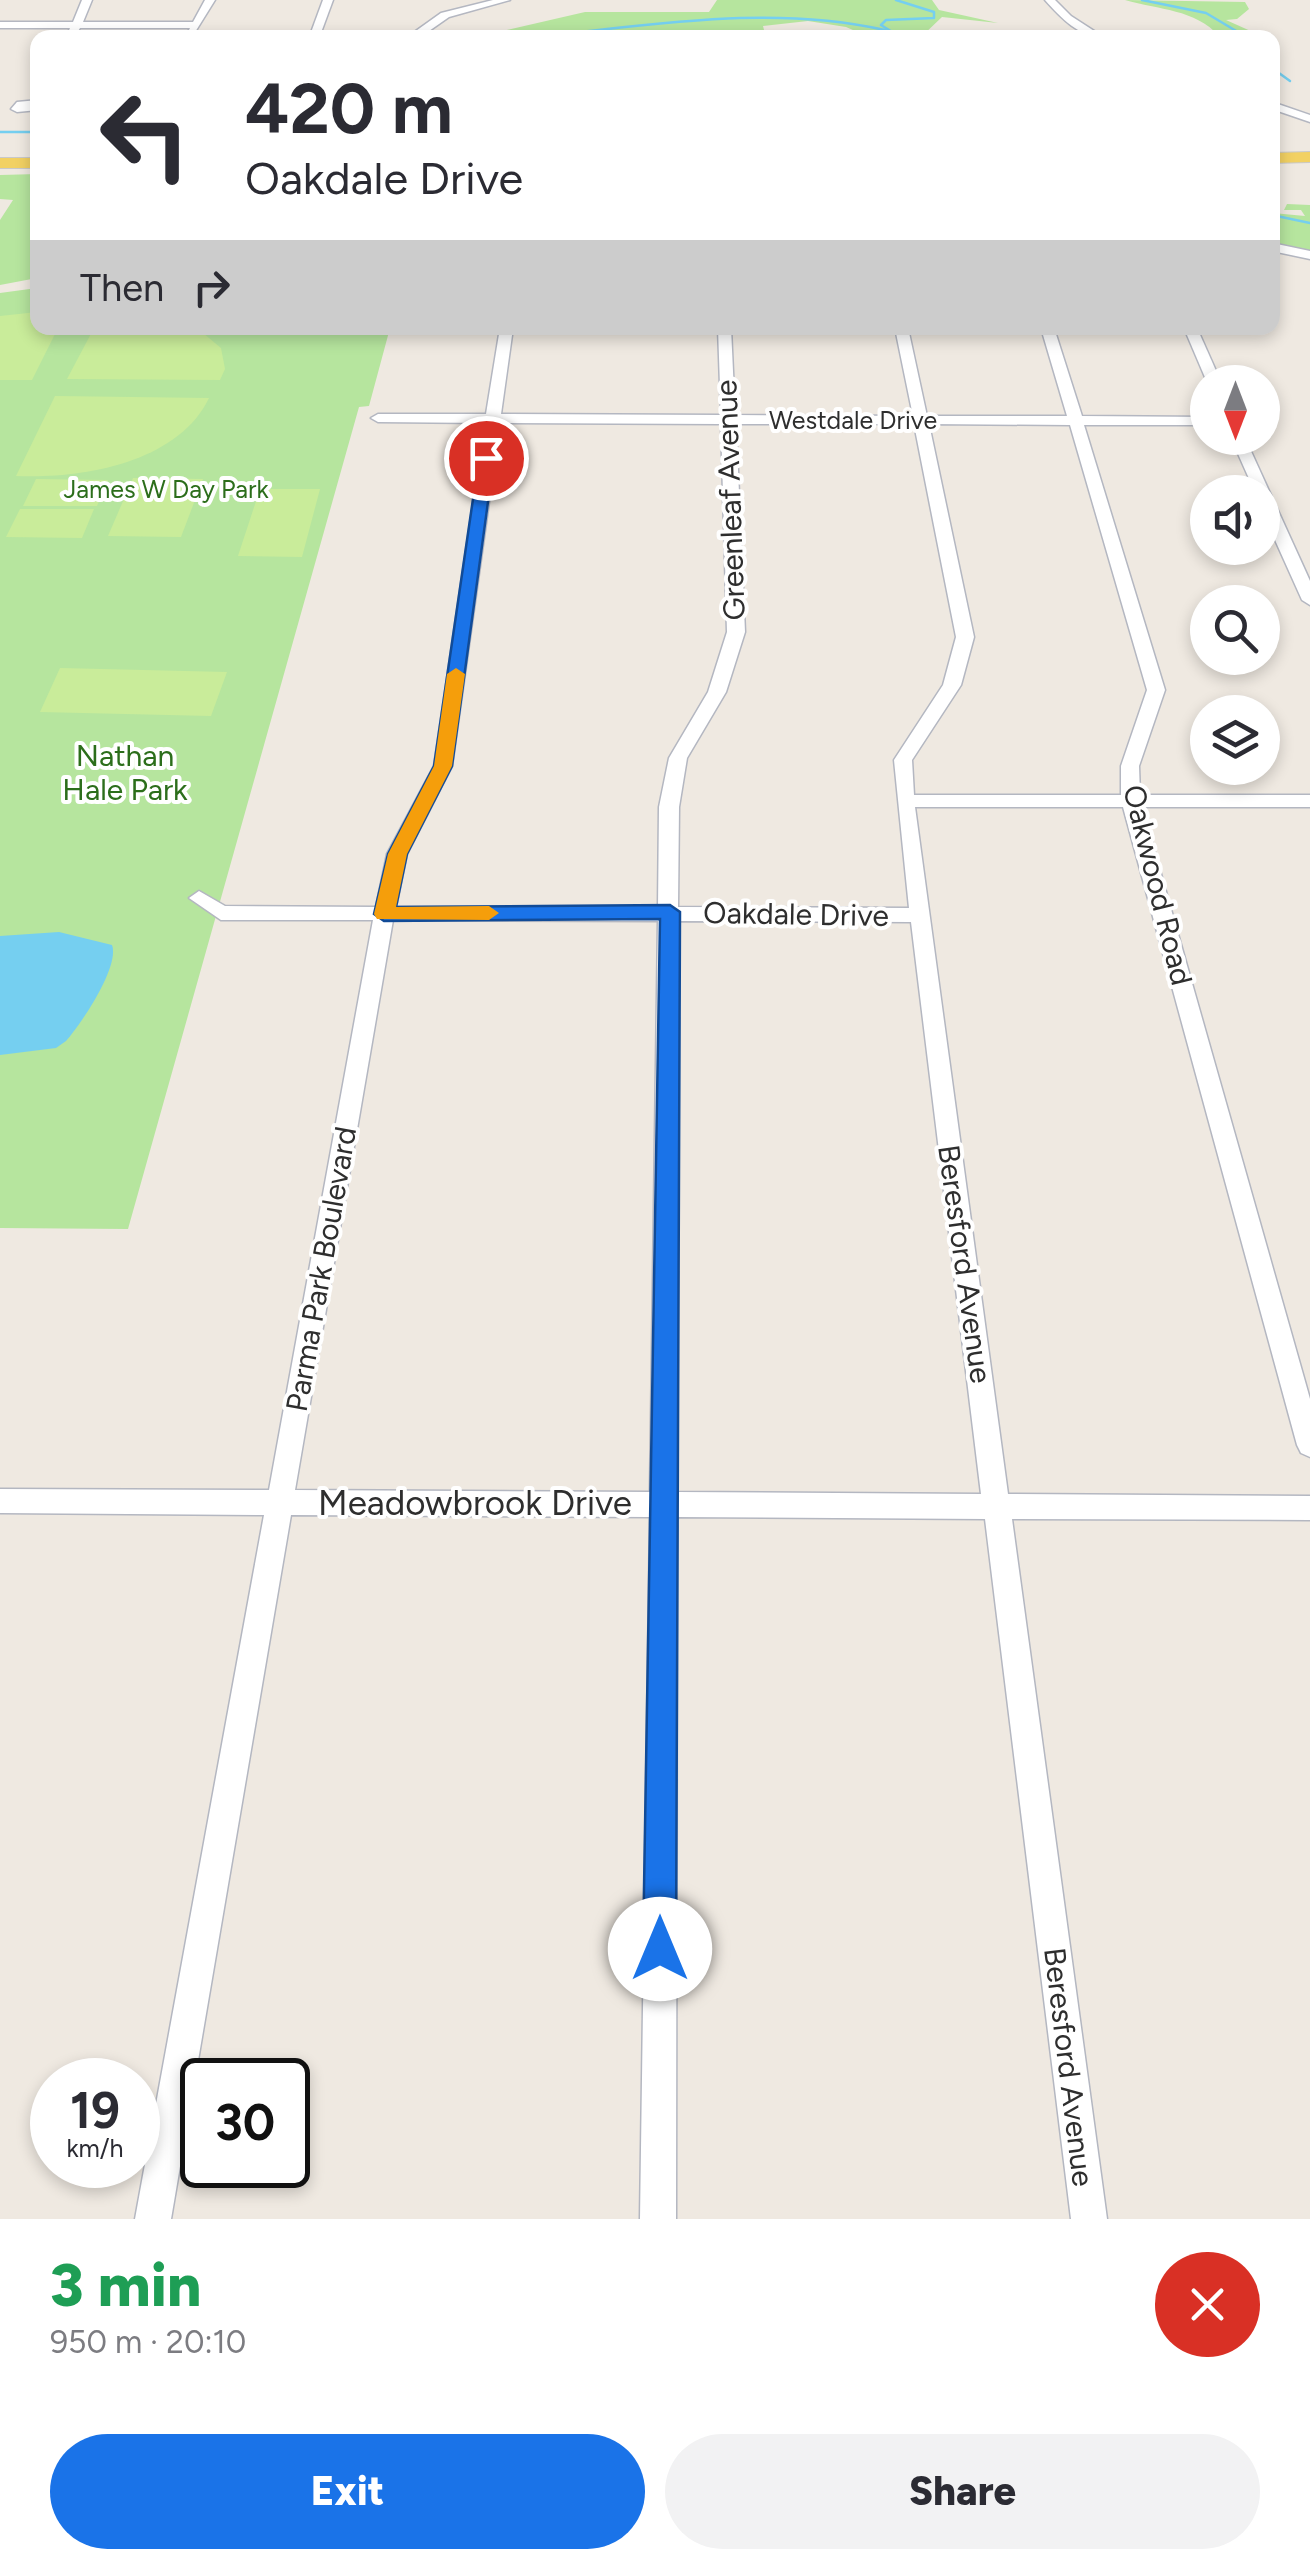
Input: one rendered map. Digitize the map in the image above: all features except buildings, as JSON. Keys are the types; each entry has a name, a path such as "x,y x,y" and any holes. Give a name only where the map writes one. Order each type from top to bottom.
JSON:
{"main road":[{"path":"1280,158 1310,157"},
{"path":"0,163 30,162"}],"street":[{"path":"75,30 87,0"},
{"path":"194,30 210,0"},
{"path":"317,30 328,0"},
{"path":"445,16 448,0"},
{"path":"423,30 445,16 505,0"},
{"path":"1050,0 1067,18 1087,30"},
{"path":"0,24 197,24"},
{"path":"1280,107 1310,119"},
{"path":"1280,249 1310,255"},
{"name":"Parma Park Boulevard","path":"153,2219 384,914 398,854 443,766 505,335"},
{"name":"Greenleaf Avenue","path":"658,2219 669,807 678,758 717,692 736,632 725,335"},
{"name":"Beresford Avenue","path":"903,335 965,637 952,686 903,760 905,801 1089,2219"},
{"name":"Oakwood Road","path":"1050,335 1156,690 1130,766 1131,801 1310,1446"},
{"path":"1193,335 1206,365"},
{"name":"Westdale Drive","path":"378,418 1190,420"},
{"path":"1246,455 1310,600"},
{"path":"905,801 1310,801"},
{"name":"Oakdale Drive","path":"199,898 221,913 918,915"},
{"name":"Meadowbrook Drive","path":"0,1501 1310,1508"}],"green space":[{"path":"717,0 932,0 939,10 998,23 942,17 928,30 853,30 808,21 763,26 764,30 507,30 585,12 709,12"},
{"path":"1125,0 1245,2 1249,9 1237,19 1226,20 1248,30 1212,30 1199,20"},
{"path":"30,174 30,279 0,285 0,220 13,200 0,199 0,175"},
{"path":"1287,204 1310,205 1310,252 1280,246 1280,214 1305,216 1301,210 1284,210"},
{"path":"30,289 30,335 388,335 369,406 359,407 128,1229 0,1228 0,293"},
{"path":"30,313 30,335 54,335 32,380 0,380 0,316"},
{"path":"90,335 205,335 221,348 225,369 220,380 67,379"},
{"path":"55,396 209,398 175,438 151,452 97,470 16,476"},
{"name":"James W Day Park","path":"133,478 203,479 181,537 108,536"},
{"path":"36,479 108,480 97,506 23,506"},
{"path":"260,489 320,489 302,557 238,556"},
{"path":"20,509 94,509 82,538 6,537"},
{"path":"60,668 227,672 211,716 40,712"}],"water":[{"path":"59,932 112,945 105,980 66,1041 56,1048 0,1055 0,936"}],"waterway":[{"path":"889,30 881,25 886,20 934,18 934,12 896,0"},
{"path":"1142,0 1206,13 1235,30"},
{"path":"600,30 749,18 795,18 885,30"},
{"path":"1280,74 1290,81"},
{"path":"0,132 30,132"},
{"path":"1280,217 1310,223"}],"slow traffic":[{"path":"456,674 443,766 436,784 418,807 398,854 384,914 489,913"}],"route":[{"path":"486,458 443,766 436,784 418,807 398,854 384,914 670,912 660,1949"}],"park label":[{"name":"Nathan Hale Park","path":"125,772"}]}
